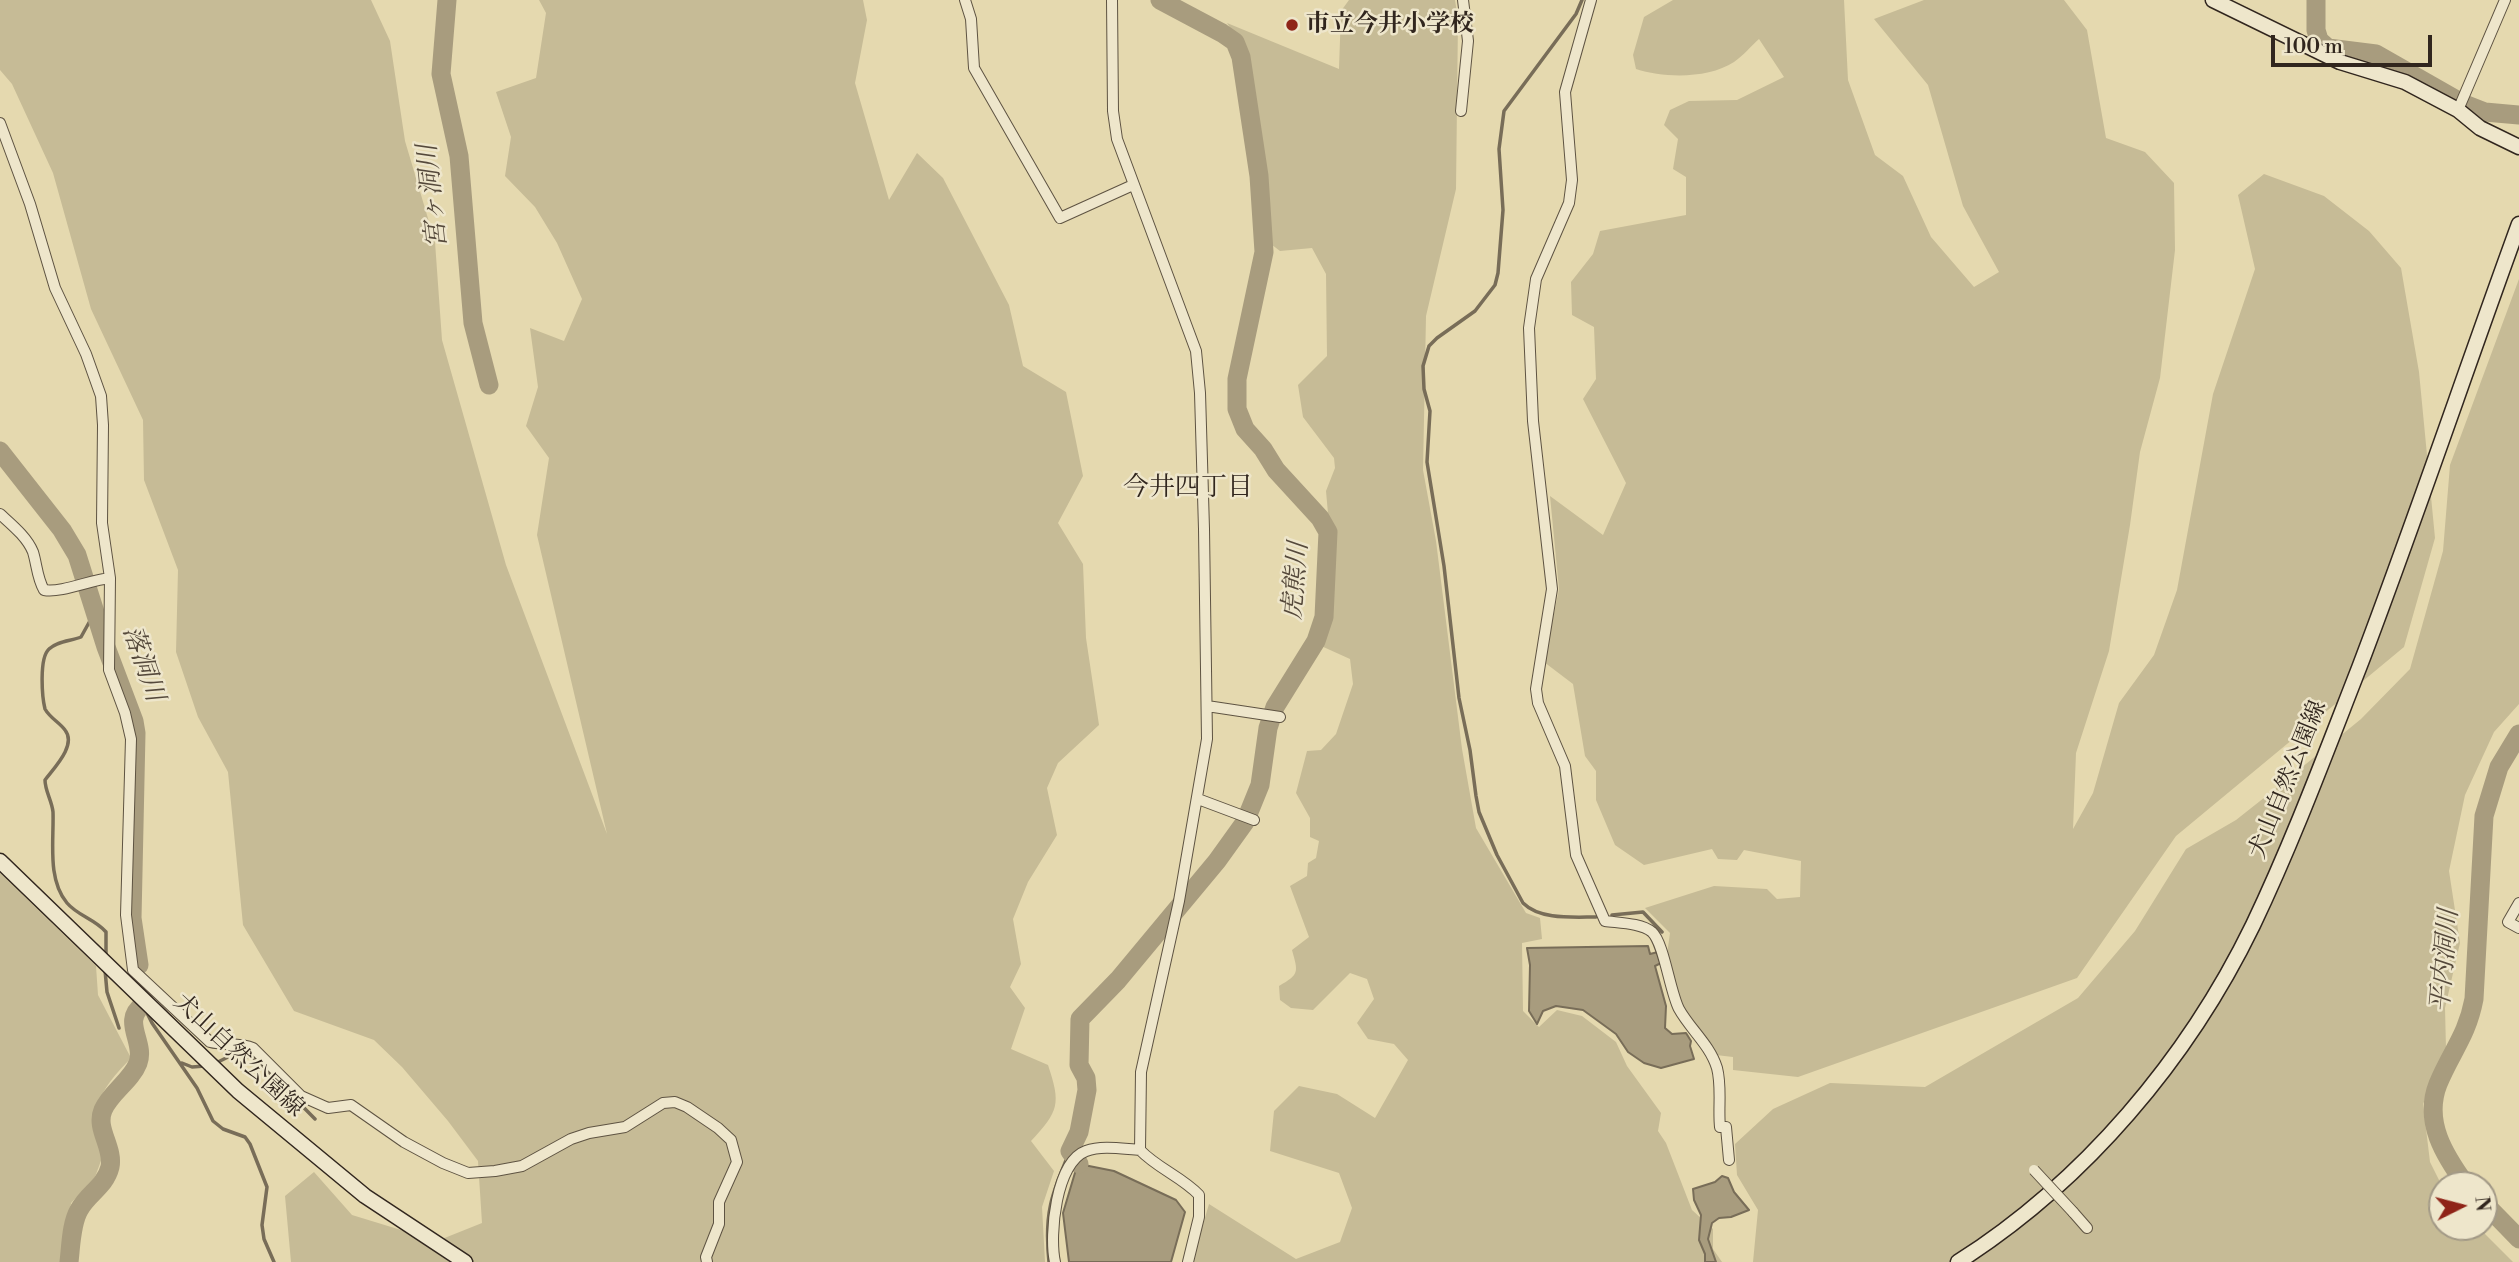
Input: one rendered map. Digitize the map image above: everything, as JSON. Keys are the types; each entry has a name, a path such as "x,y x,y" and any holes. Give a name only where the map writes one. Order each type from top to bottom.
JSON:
{"main road":[{"path":"2213,0 2340,62 2405,82 2458,110 2480,128 2519,147"},
{"name":"犬山自然公園線","path":"1958,1262 1989,1243 2042,1202 2118,1125 2161,1073 2200,1019 2252,928 2298,826 2385,597 2517,229"},
{"name":"犬山自然公園線","path":"0,861 238,1091 365,1196 465,1262"}],"street":[{"path":"965,0 971,19 974,68 1060,218 1133,185"},
{"path":"1112,0 1113,111 1117,139 1196,351 1200,393 1207,739 1178,907 1141,1072 1140,1150"},
{"path":"1461,111 1468,41 1463,0"},
{"path":"1591,0 1565,92 1572,180 1569,203 1536,279 1529,328 1533,421 1552,589 1536,689 1538,703 1565,766 1576,855 1605,921 1642,927 1655,936 1679,1009 1700,1037 1717,1067 1721,1104 1718,1112 1720,1127 1726,1127 1729,1160"},
{"path":"2458,110 2505,0"},
{"path":"0,123 30,204 55,288 86,354 101,396 102,523 110,578 109,670 125,713 131,739 126,915 133,970 209,1042 224,1046 243,1044 253,1048 302,1096 328,1108 351,1105 404,1142 468,1173 522,1166 571,1139 625,1127 663,1103 675,1102 687,1107 731,1140 737,1162 719,1202 719,1224 706,1257 707,1262"},
{"path":"0,514 27,542 44,590 52,592 94,579 110,578"},
{"path":"1207,706 1280,717"},
{"path":"1198,799 1254,820"},
{"path":"2519,903 2508,922 2519,928"},
{"path":"1055,1262 1052,1228 1056,1200 1076,1158 1097,1149 1140,1150 1199,1195 1199,1217 1188,1262"},
{"path":"2034,1170 2087,1228"}],"shaded area":[{"path":"0,0 371,0 390,41 405,141 435,242 442,340 506,565 607,834 537,535 549,458 526,426 538,387 530,328 564,341 582,299 557,243 535,207 505,176 511,137 496,92 536,78 546,13 539,0 863,0 867,20 855,83 889,200 917,153 943,178 1009,305 1023,366 1066,392 1083,476 1058,523 1083,564 1086,638 1099,725 1058,763 1047,788 1057,835 1028,882 1013,919 1021,964 1010,987 1025,1008 1011,1049 1048,1065 1056,1098 1052,1114 1031,1141 1054,1171 1042,1207 1045,1262 291,1262 285,1196 314,1172 352,1215 437,1241 482,1223 478,1161 402,1067 374,1040 294,1011 243,925 228,772 198,717 176,652 178,570 144,480 143,420 91,309 53,173 12,84 0,70"},
{"path":"1349,0 1455,0 1458,19 1456,189 1426,316 1423,470 1436,541 1462,749 1476,828 1526,913 1540,918 1542,939 1522,943 1523,1011 1539,1027 1557,1010 1582,1016 1616,1042 1627,1066 1661,1113 1658,1131 1666,1143 1692,1210 1713,1229 1713,1249 1722,1262 1192,1262 1209,1204 1296,1259 1340,1242 1352,1208 1339,1173 1270,1151 1274,1111 1299,1086 1337,1094 1375,1118 1408,1060 1394,1044 1368,1039 1357,1023 1374,999 1367,979 1350,973 1313,1010 1291,1008 1280,1000 1279,986 1296,972 1292,950 1309,937 1290,886 1307,876 1308,863 1316,858 1319,841 1310,837 1310,818 1296,793 1307,751 1321,750 1336,734 1353,684 1350,659 1319,645 1327,622 1331,547 1326,491 1335,468 1334,458 1303,417 1298,385 1327,356 1326,274 1312,248 1280,251 1267,241 1257,139 1244,50 1227,23 1339,69 1341,11"},
{"path":"1673,0 1844,0 1848,80 1875,155 1903,176 1931,237 1974,287 1999,272 1963,206 1928,85 1874,19 1924,0 2064,0 2087,30 2106,138 2145,152 2174,183 2175,250 2160,378 2140,452 2109,651 2076,753 2073,829 2093,793 2119,703 2154,655 2177,590 2213,394 2255,269 2238,195 2264,174 2324,196 2369,231 2401,268 2419,372 2435,538 2404,647 2176,836 2077,978 1798,1077 1733,1070 1733,1057 1716,1055 1684,1008 1666,962 1670,933 1645,908 1714,886 1767,889 1777,899 1800,897 1801,861 1744,850 1737,860 1718,859 1712,849 1644,865 1615,845 1596,800 1596,771 1585,756 1573,684 1544,662 1559,589 1550,496 1603,535 1626,483 1583,399 1596,379 1594,327 1572,315 1571,282 1593,254 1600,231 1686,215 1686,177 1673,169 1678,139 1664,125 1670,110 1689,101 1737,100 1784,77 1759,39 1734,62 1712,72 1672,75 1636,69 1633,55 1644,17"},
{"path":"2519,279 2519,704 2494,732 2465,795 2449,871 2460,943 2445,1008 2446,1049 2423,1104 2430,1162 2434,1171 2428,1171 2428,1241 2492,1241 2513,1262 1753,1262 1758,1210 1737,1175 1735,1144 1773,1109 1830,1083 1925,1087 2078,998 2135,931 2186,849 2236,820 2279,786 2361,719 2410,669 2443,551 2450,465"},
{"path":"0,873 96,966 98,995 131,1058 101,1097 96,1116 97,1126 106,1147 95,1177 71,1203 66,1254 61,1262 0,1262"},
{"path":"1648,946 1650,954 1658,952 1661,963 1655,966 1666,1006 1665,1028 1672,1034 1686,1033 1691,1041 1694,1059 1661,1068 1644,1063 1628,1052 1616,1034 1583,1010 1556,1006 1543,1011 1537,1024 1529,1011 1530,965 1527,948"},
{"path":"1082,1161 1084,1165 1114,1171 1176,1200 1185,1212 1171,1262 1069,1262 1063,1213 1077,1166"},
{"path":"1722,1176 1728,1178 1734,1192 1749,1210 1731,1217 1719,1218 1712,1223 1708,1239 1716,1262 1705,1262 1705,1254 1699,1240 1701,1215 1694,1200 1693,1189 1715,1182"}],"waterway":[{"name":"宮ヶ洞川","path":"447,0 441,74 459,156 473,323 489,385"},
{"name":"虎熊川","path":"1079,1164 1070,1151 1079,1132 1087,1090 1086,1078 1079,1065 1080,1019 1118,980 1217,861 1245,822 1260,785 1268,728 1275,707 1316,641 1324,617 1328,532 1320,518 1276,470 1263,449 1245,429 1237,409 1237,379 1264,252 1259,176 1241,57 1235,42 1160,0"},
{"path":"1582,0 1576,14 1504,111 1499,149 1503,210 1495,285 1475,311 1429,346 1423,366 1424,389 1430,411 1427,462 1444,566 1459,698 1479,812 1497,855 1523,903 1548,915 1596,917"},
{"path":"2316,0 2316,30 2319,40 2328,48 2376,54 2462,103 2485,112 2519,115"},
{"name":"落洞川","path":"0,451 62,530 77,555 106,647 134,721 136,733 132,918 139,965"},
{"path":"91,597 91,619 81,637 52,646 44,660 42,687 45,709 68,736 63,756 45,780 53,812 53,859 57,883 67,903 106,932 106,958"},
{"name":"平内洞川","path":"2457,1171 2438,1138 2433,1112 2434,1098 2471,1012 2474,999 2484,816 2499,767 2519,734"},
{"path":"1612,915 1643,912 1662,932"},
{"path":"105,970 107,992 119,1028"},
{"name":"落洞川","path":"69,1262 76,1216 104,1180 110,1167 111,1160 101,1124 103,1110 138,1063 140,1055 134,1017 144,1004 142,989"},
{"path":"144,1007 197,1088 213,1121 223,1129 245,1137 250,1144 267,1187 262,1225 264,1239 274,1262"},
{"path":"216,1063 236,1053 256,1059 315,1119"},
{"path":"182,1063 192,1067 205,1066"},
{"path":"1049,1262 1050,1205 1070,1151"},
{"name":"平内洞川","path":"2498,1217 2519,1239"}],"place":[{"name":"市立今井小学校","path":"1292,25"}],"district":[{"name":"今井四丁目","path":"1188,489"}]}
